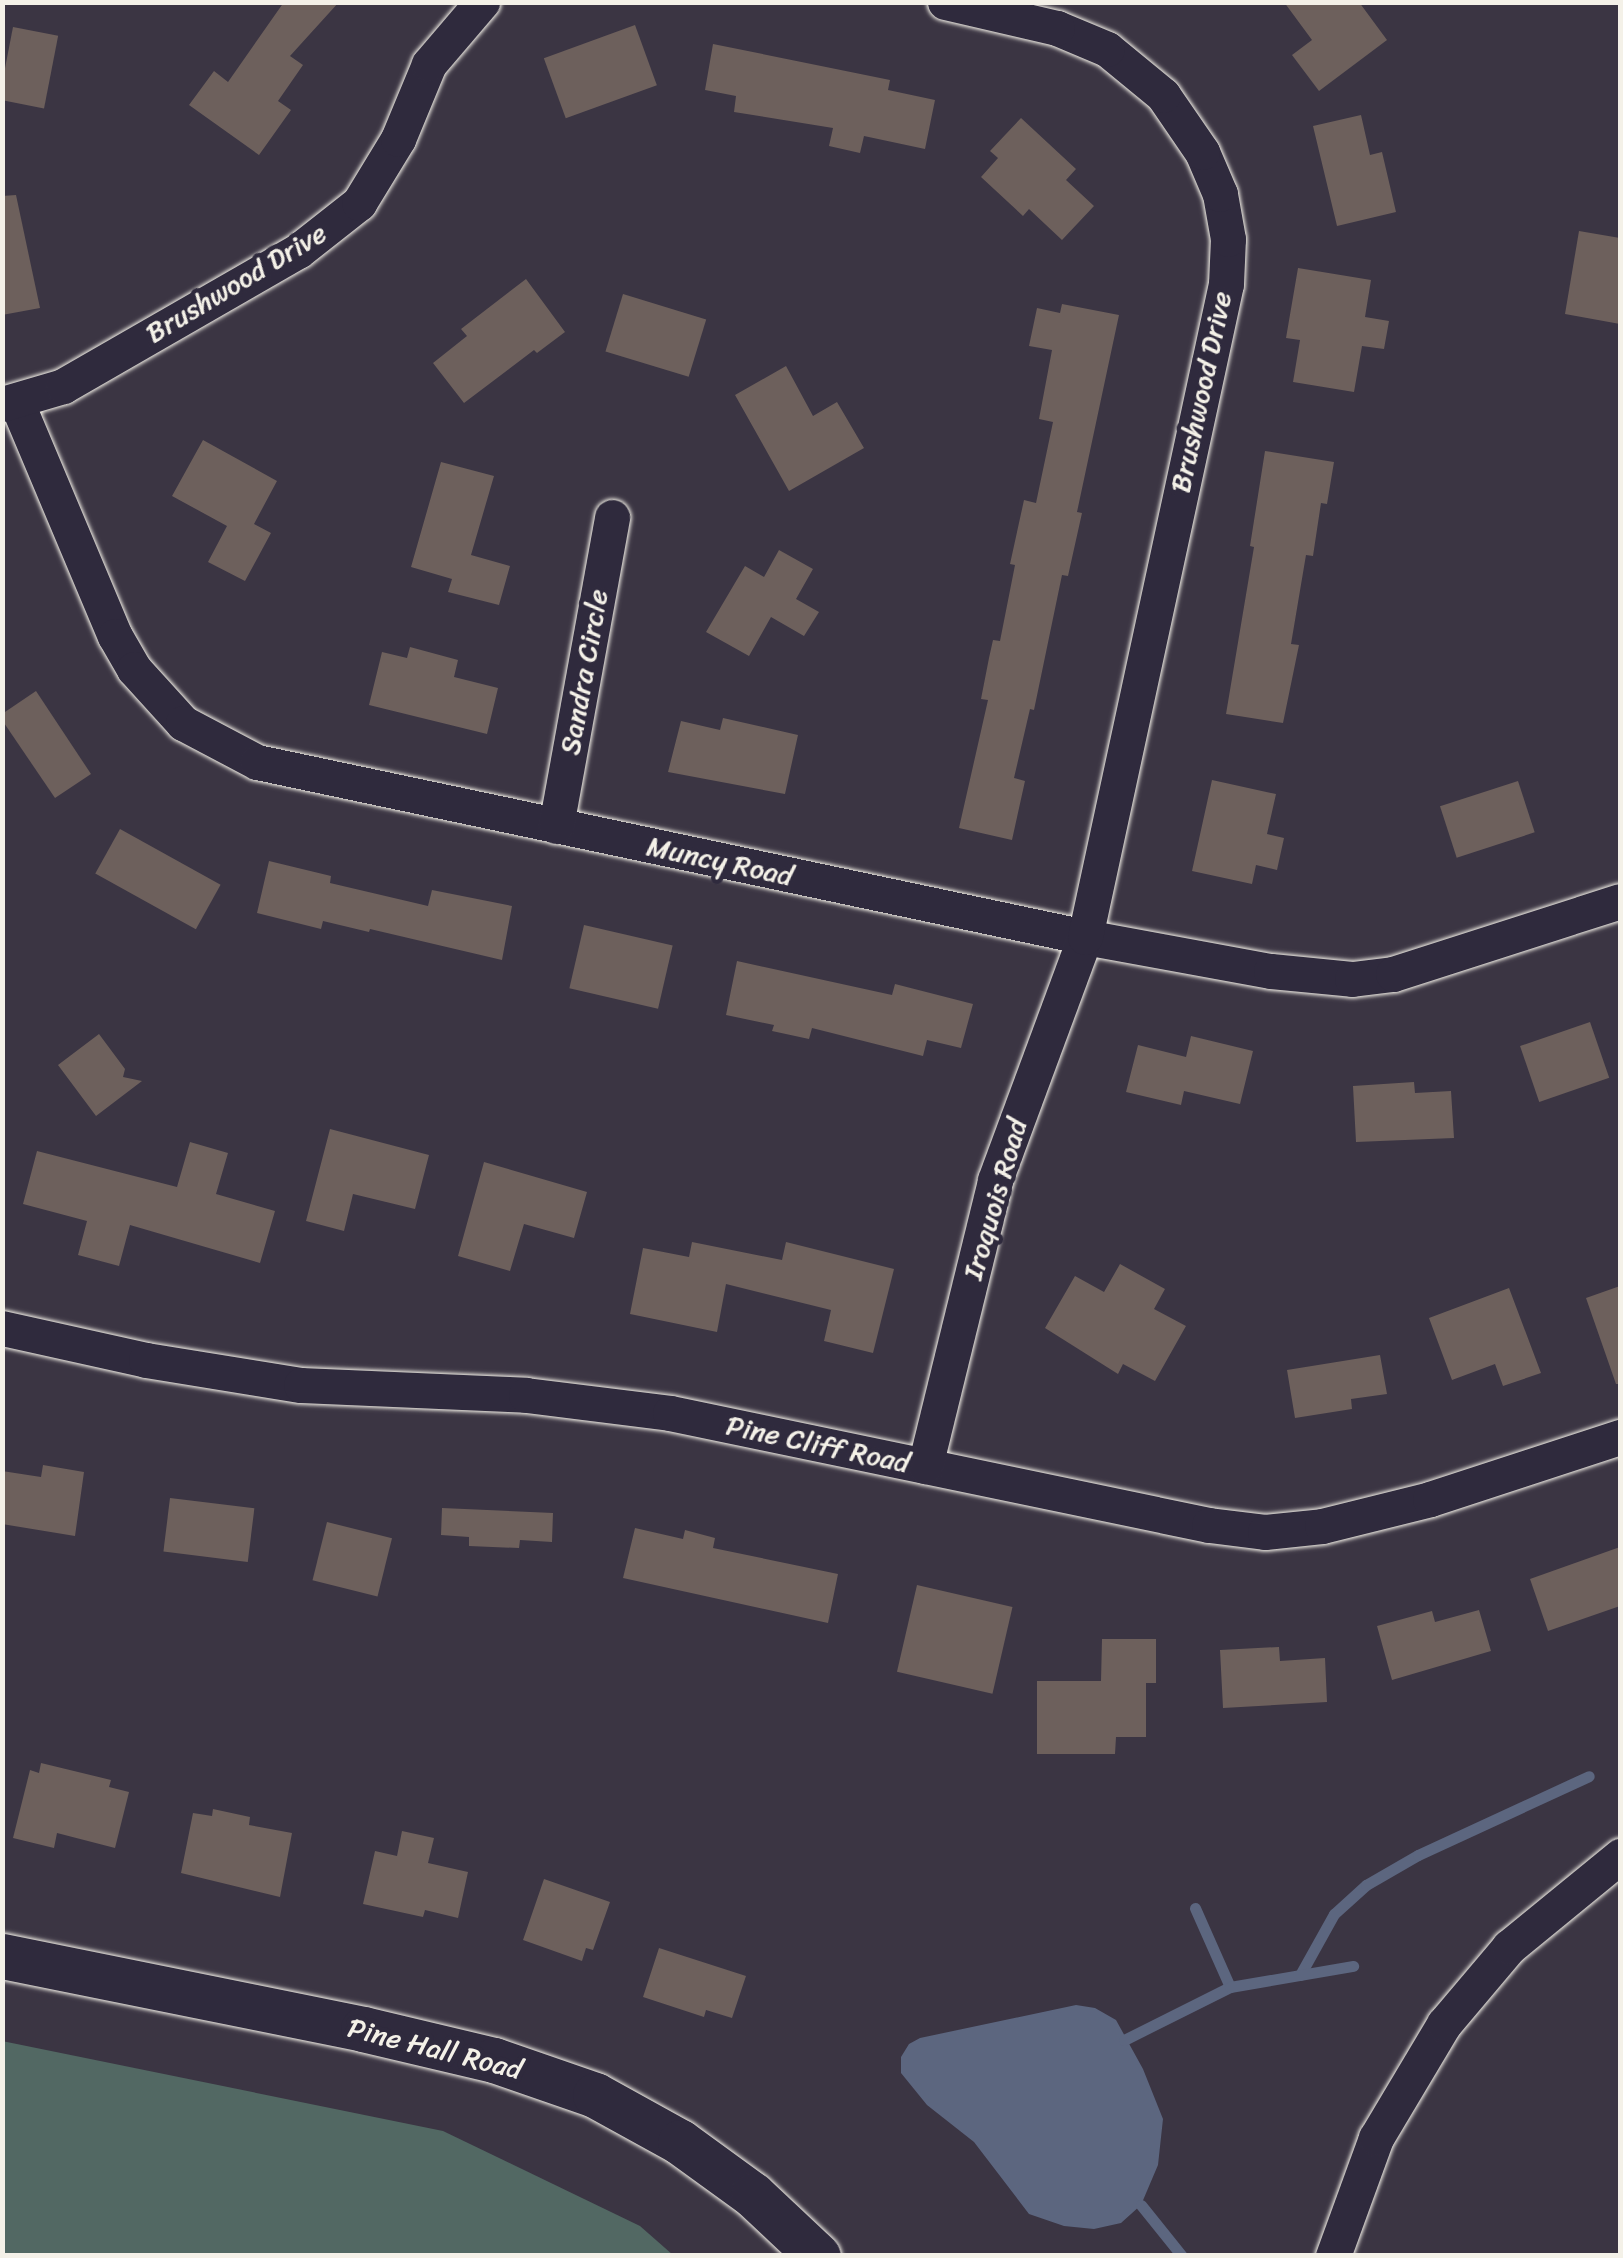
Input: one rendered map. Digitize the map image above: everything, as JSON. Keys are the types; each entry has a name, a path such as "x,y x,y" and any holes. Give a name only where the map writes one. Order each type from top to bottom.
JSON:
{"street":[{"name":"Brushwood Drive","path":"9,403 62,386 264,270 359,203 398,139 429,64 482,2"},
{"name":"Brushwood Drive","path":"945,2 1057,28 1090,42 1107,50 1163,95 1202,152 1220,194 1228,239 1226,284 1085,937"},
{"name":"Muncy Road","path":"9,403 134,670 183,723 217,745 288,771 1085,937 1271,971 1352,978 1393,974 1620,902"},
{"name":"Sandra Circle","path":"556,826 612,517"},
{"name":"Iroquois Road","path":"925,1466 995,1180 1085,937"},
{"name":"Pine Cliff Road","path":"2,1328 146,1360 301,1385 526,1395 670,1413 1209,1525 1266,1532 1322,1526 1430,1499 1620,1438"},
{"path":"1334,2256 1376,2138 1436,2036 1509,1947 1620,1856"},
{"name":"Pine Hall Road","path":"2,1956 363,2028 494,2060 595,2095 680,2142 753,2195 818,2256"}],"green space":[{"path":"2,2041 443,2131 640,2226 673,2255 3,2255"}],"water":[{"path":"1076,2005 1095,2008 1116,2020 1143,2069 1163,2119 1158,2165 1141,2205 1121,2223 1094,2229 1064,2226 1029,2214 974,2142 927,2105 901,2073 901,2057 909,2044 920,2038"}],"building":[{"path":"284,2 339,2 290,56 303,65 278,101 291,110 259,155 189,105 214,71 228,82"},
{"path":"1284,2 1359,2 1387,40 1319,91 1292,55 1312,40"},
{"path":"635,25 657,85 566,118 544,58"},
{"path":"13,27 58,36 44,108 2,100"},
{"path":"713,44 890,80 888,90 935,100 925,149 864,136 860,153 829,146 833,128 734,112 736,96 705,90"},
{"path":"1361,115 1370,155 1382,152 1396,212 1337,226 1313,126"},
{"path":"1021,118 1076,169 1066,180 1094,206 1062,240 1029,209 1023,216 981,177 998,158 990,151"},
{"path":"16,195 40,308 2,315 2,196"},
{"path":"1579,231 1620,238 1620,324 1565,314"},
{"path":"1298,268 1371,280 1365,317 1389,321 1384,349 1362,346 1354,392 1293,382 1300,340 1286,338"},
{"path":"526,279 565,332 537,353 534,350 464,403 433,363 467,336 461,329"},
{"path":"623,294 706,319 689,377 605,351"},
{"path":"1062,304 1119,315 1077,512 1082,513 1068,576 1062,575 1034,710 1030,709 1014,778 1025,781 1012,840 959,828 988,700 981,699 989,658 993,640 1000,641 1015,565 1010,564 1024,500 1036,503 1053,422 1039,419 1052,350 1029,346 1037,308 1060,313"},
{"path":"786,366 813,416 837,402 864,448 789,491 735,395"},
{"path":"203,440 277,481 254,524 271,533 245,581 208,562 227,526 172,496"},
{"path":"1265,451 1334,462 1327,504 1321,503 1313,556 1306,555 1291,644 1299,645 1283,723 1226,714 1254,547 1250,546"},
{"path":"441,462 494,476 471,555 510,566 499,605 448,592 452,579 411,567"},
{"path":"779,550 813,569 796,599 819,612 804,636 771,617 749,656 706,632 745,566 764,577"},
{"path":"410,647 458,660 454,677 498,688 487,734 369,705 382,652 407,658"},
{"path":"36,691 91,774 55,798 2,720 2,714"},
{"path":"723,718 798,735 785,794 668,772 681,721 720,730"},
{"path":"1212,780 1276,794 1267,834 1284,838 1277,870 1256,865 1252,884 1192,871"},
{"path":"1518,781 1535,832 1457,858 1440,806"},
{"path":"120,829 221,885 196,929 95,874"},
{"path":"269,861 331,876 330,883 428,906 432,890 512,906 502,960 370,929 369,932 323,921 321,929 257,913"},
{"path":"584,925 673,945 658,1009 569,988"},
{"path":"737,961 892,995 895,984 973,1004 961,1048 927,1040 923,1056 812,1028 809,1039 772,1031 774,1025 726,1015"},
{"path":"1590,1022 1609,1078 1539,1102 1520,1046"},
{"path":"99,1034 125,1069 123,1077 142,1081 96,1116 58,1065"},
{"path":"1191,1036 1253,1051 1240,1104 1184,1091 1181,1105 1126,1092 1138,1045 1186,1057"},
{"path":"1414,1082 1415,1093 1451,1091 1454,1138 1356,1142 1353,1086"},
{"path":"330,1129 429,1155 415,1209 353,1194 344,1231 306,1221"},
{"path":"190,1142 228,1153 216,1194 275,1211 260,1263 130,1225 119,1266 78,1255 87,1221 23,1204 37,1151 177,1187"},
{"path":"484,1162 587,1192 574,1238 524,1224 510,1271 458,1256"},
{"path":"692,1242 782,1260 786,1242 894,1269 873,1353 824,1341 831,1310 726,1284 717,1332 630,1314 643,1248 689,1257"},
{"path":"1120,1264 1165,1289 1154,1309 1186,1326 1155,1381 1123,1364 1118,1374 1045,1328 1075,1276 1104,1292"},
{"path":"1620,1286 1620,1384 1616,1384 1586,1298"},
{"path":"1509,1288 1541,1373 1503,1386 1495,1364 1452,1380 1429,1318"},
{"path":"1380,1355 1387,1394 1351,1399 1352,1409 1295,1418 1287,1370"},
{"path":"43,1465 84,1472 75,1536 2,1524 2,1471 41,1477"},
{"path":"170,1498 254,1508 248,1562 163,1552"},
{"path":"442,1508 553,1513 552,1542 520,1540 519,1548 469,1546 469,1537 441,1535"},
{"path":"327,1522 392,1538 377,1596 312,1580"},
{"path":"635,1528 683,1539 685,1530 715,1538 713,1548 838,1574 828,1623 623,1578"},
{"path":"1620,1547 1620,1606 1548,1631 1530,1579"},
{"path":"917,1585 1012,1607 992,1694 897,1672"},
{"path":"1479,1610 1491,1651 1392,1680 1377,1626 1432,1611 1435,1622"},
{"path":"1102,1639 1156,1639 1156,1683 1146,1683 1146,1737 1116,1737 1115,1754 1037,1754 1037,1681 1101,1681"},
{"path":"1279,1647 1280,1661 1325,1658 1327,1702 1223,1708 1220,1650"},
{"path":"41,1763 111,1780 109,1787 129,1792 115,1848 57,1833 54,1848 13,1838 30,1770 39,1773"},
{"path":"213,1809 250,1817 249,1825 292,1833 280,1897 181,1873 193,1813 212,1816"},
{"path":"402,1831 434,1838 428,1863 468,1872 458,1918 425,1910 423,1917 363,1904 375,1851 397,1856"},
{"path":"544,1879 610,1902 593,1950 586,1948 582,1961 523,1940"},
{"path":"659,1948 746,1976 732,2018 706,2010 704,2017 643,1997"}],"waterway":[{"path":"1300,1975 1334,1914 1366,1885 1418,1855 1589,1776"},
{"path":"1195,1908 1230,1987"},
{"path":"1124,2040 1230,1987 1353,1966"},
{"path":"1141,2205 1182,2256"}]}
